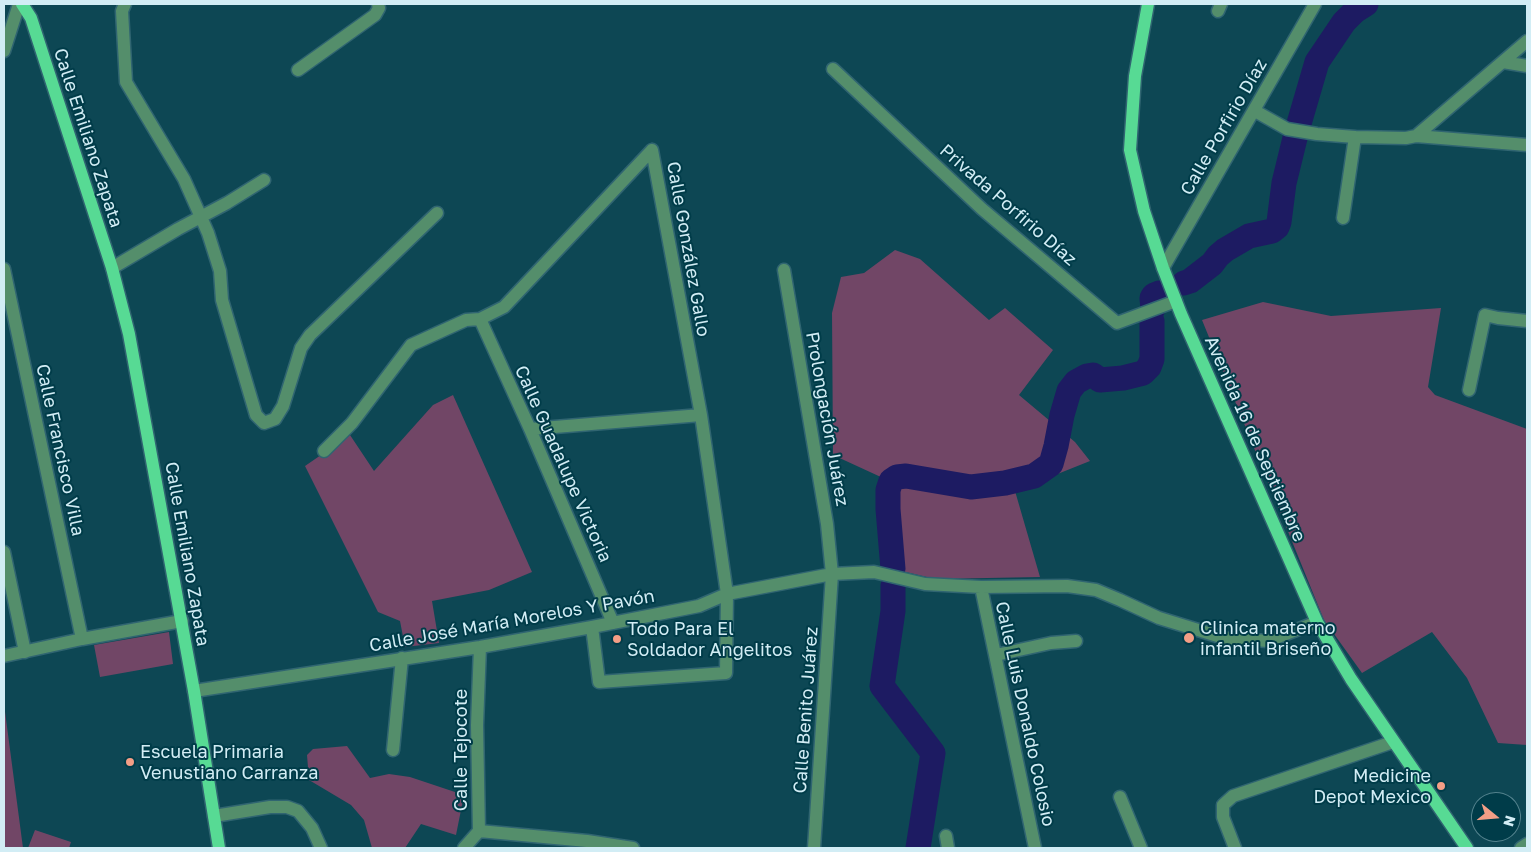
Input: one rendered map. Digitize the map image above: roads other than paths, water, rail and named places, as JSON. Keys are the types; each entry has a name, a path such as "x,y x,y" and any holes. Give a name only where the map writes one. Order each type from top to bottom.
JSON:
{"main road":[{"name":"Calle Emiliano Zapata","path":"21,4 31,18"},
{"name":"Calle Emiliano Zapata","path":"30,4 31,18 112,268 129,334 182,621 219,848"},
{"name":"Avenida 16 de Septiembre","path":"1148,4 1136,76 1130,150 1144,212 1163,268 1317,622 1351,679 1466,848"}],"street":[{"path":"4,52 21,4"},
{"path":"125,4 122,11 126,82 184,179 202,217 220,271 222,300 256,415 264,423 275,419 283,406 301,348 310,335 437,213"},
{"path":"298,70 375,15 379,8 378,4"},
{"name":"Calle Porfirio Díaz","path":"1163,268 1315,4"},
{"path":"1416,136 1527,41"},
{"path":"1503,62 1527,66"},
{"name":"Privada Porfirio Díaz","path":"833,70 982,209 1118,323 1176,301"},
{"path":"1255,110 1287,129 1317,134 1355,137 1406,138 1416,136 1527,145"},
{"path":"1342,218 1355,137"},
{"name":"Calle González Gallo","path":"480,319 504,307 652,150 701,415 727,594 726,672 599,682 592,627"},
{"path":"112,268 264,180"},
{"name":"Calle Francisco Villa","path":"4,269 82,639"},
{"name":"Prolongación Juárez","path":"784,270 827,524 832,574"},
{"path":"1469,390 1485,314 1498,318 1527,321"},
{"path":"324,451 352,423 410,346 466,320 480,319"},
{"name":"Calle Guadalupe Victoria","path":"480,319 530,429 613,623"},
{"path":"530,429 701,415"},
{"path":"4,553 25,652"},
{"path":"832,574 874,572 925,584 981,587 1058,586 1096,590 1159,618 1224,638 1268,641 1317,622"},
{"name":"Calle José María Morelos Y Pavón","path":"194,691 480,647 592,627 699,606 727,594 832,574"},
{"name":"Calle Benito Juárez","path":"814,848 832,574"},
{"name":"Calle Luis Donaldo Colosio","path":"981,587 1035,848"},
{"path":"4,656 82,639 182,621"},
{"path":"996,656 1051,643 1076,641"},
{"name":"Calle Tejocote","path":"464,848 478,831 476,725 480,647"},
{"path":"393,750 402,658"},
{"path":"1235,848 1223,817 1223,805 1232,796 1393,742"},
{"path":"1120,797 1140,848"},
{"path":"214,816 270,807 287,807 298,811 312,828 321,848"},
{"path":"478,831 587,841 633,848"},
{"path":"1521,848 1527,844"}],"waterway":[{"path":"1298,127 1317,62 1344,22 1355,11 1366,4"},
{"path":"1184,283 1190,281 1212,264 1225,250 1249,236 1272,231 1277,227 1284,183 1295,138"},
{"path":"1153,309 1152,298 1159,293"},
{"path":"893,569 888,509 888,490 891,481 897,477 906,476 971,487 1005,483 1034,476 1051,464 1069,391 1076,382 1093,375 1100,380 1123,378 1143,373 1149,367 1152,359 1152,321"},
{"path":"893,586 893,611 882,686 933,753 918,848"}],"place":[{"name":"Clinica materno infantil Briseño","path":"1189,638"},
{"name":"Todo Para El Soldador Angelitos","path":"617,639"},
{"name":"Escuela Primaria Venustiano Carranza","path":"130,762"},
{"name":"Medicine Depot Mexico","path":"1441,786"}]}
